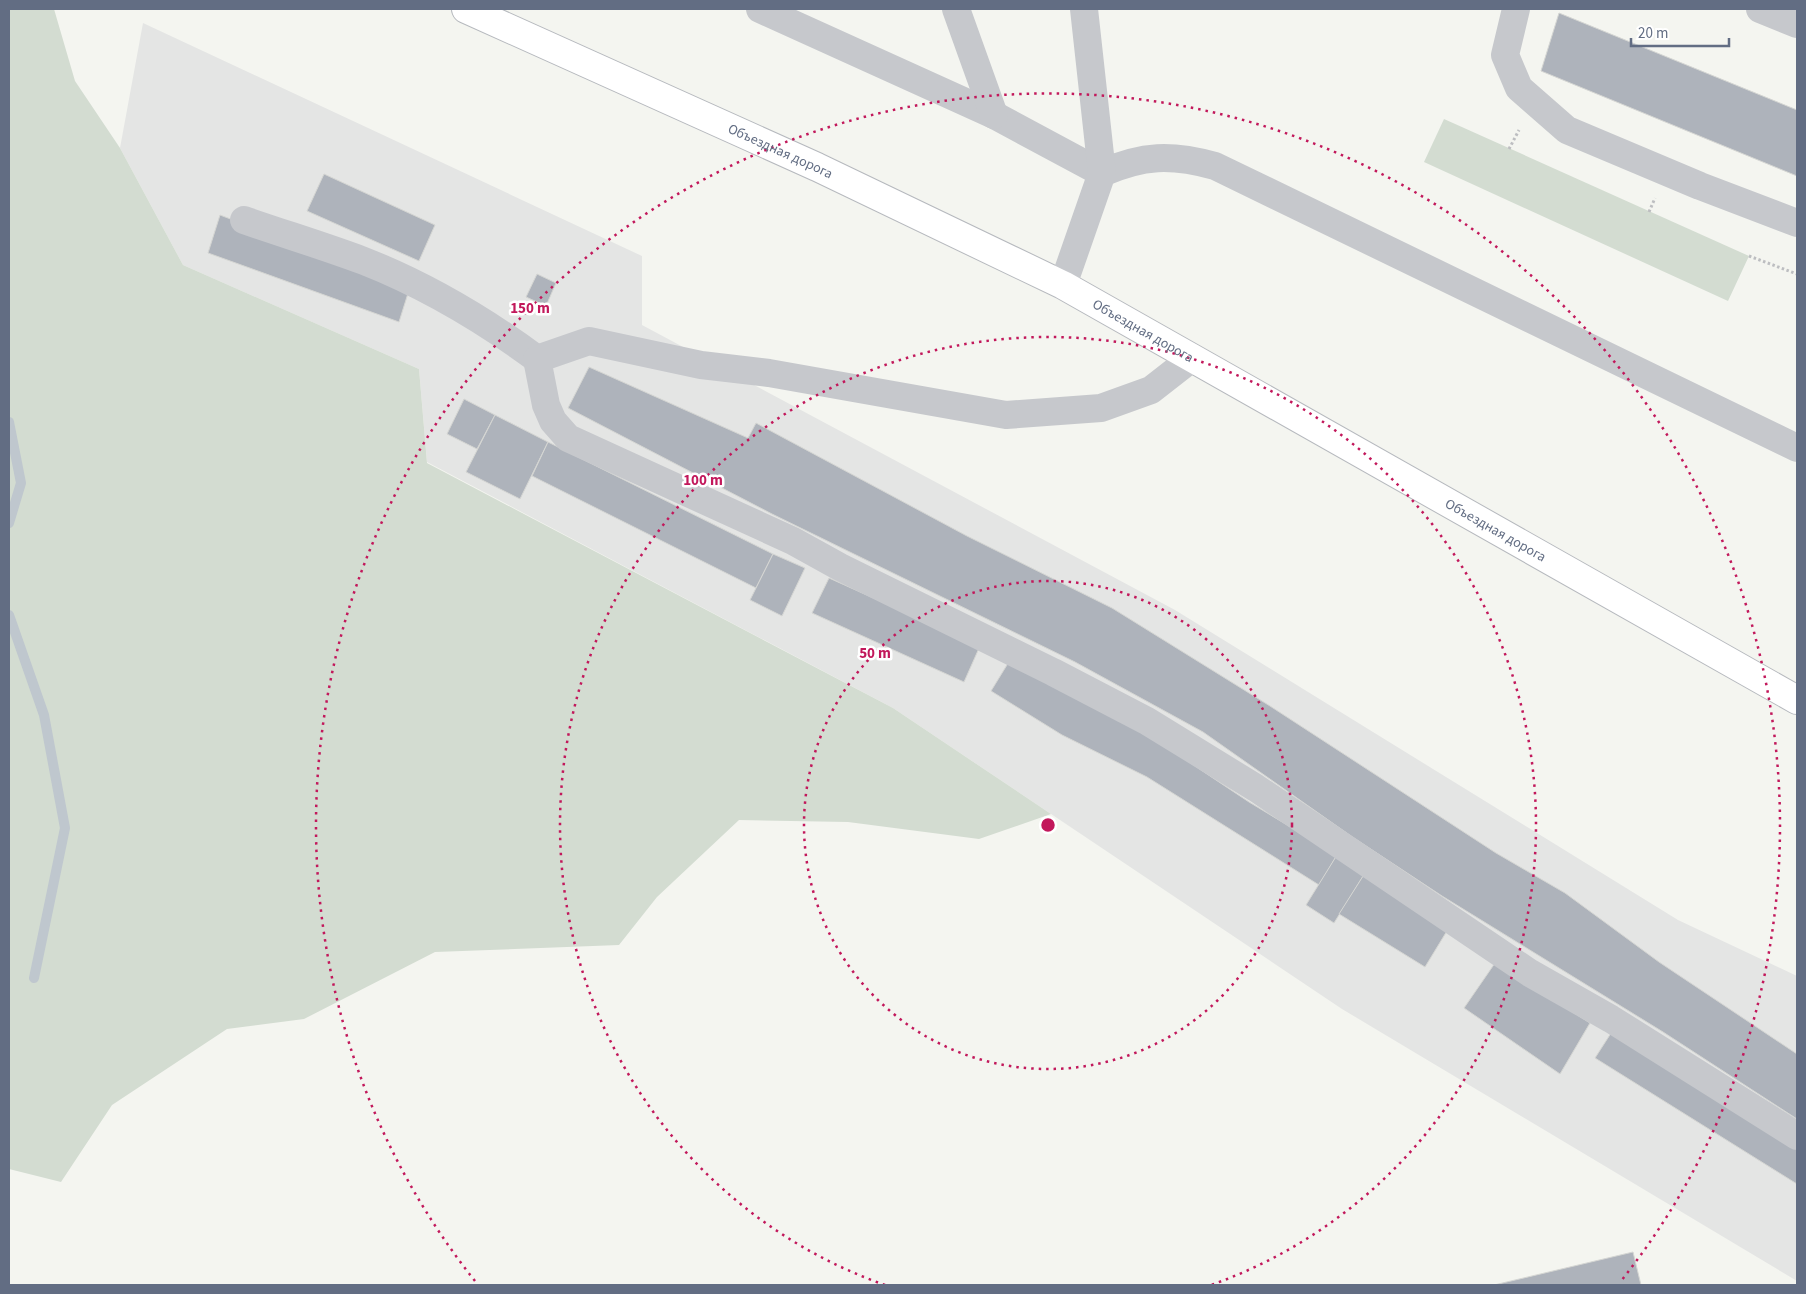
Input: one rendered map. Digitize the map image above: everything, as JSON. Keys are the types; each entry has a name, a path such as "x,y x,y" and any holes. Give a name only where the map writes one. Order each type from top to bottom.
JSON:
{"main road":[{"name":"Объездная дорога","path":"466,9 826,170 1063,285 1797,700"}],"street":[{"path":"760,9 994,114 1102,173"},
{"path":"956,9 994,114"},
{"path":"1063,285 1102,173 1084,9"},
{"path":"1516,9 1505,55 1519,88 1567,130 1700,186 1797,223"},
{"path":"1760,9 1797,24"},
{"path":"1102,173 1128,162 1155,157 1186,158 1214,166 1797,448"},
{"path":"244,220 365,262 438,296 504,335 537,359 546,405 553,421 568,438 793,541 840,568 1045,668 1147,721 1264,794 1530,973 1611,1019 1797,1136"},
{"path":"537,359 589,341 700,365 769,373 1006,415 1101,408 1151,390 1192,358"}],"path":[{"path":"1749,256 1797,274"}],"shaded area":[{"path":"9,9 54,9 75,81 120,148 183,265 419,369 427,463 893,708 1051,814 979,839 848,822 739,820 657,897 619,945 435,952 304,1019 227,1029 112,1105 61,1182 9,1169"},
{"path":"143,23 642,256 642,325 1175,610 1678,920 1797,976 1797,1281 1342,1009 893,708 427,462 419,369 183,265 120,148"},
{"path":"1444,119 1749,256 1728,301 1424,162"}],"building":[{"path":"1559,13 1797,110 1797,176 1541,71"},
{"path":"324,174 435,225 419,261 307,211"},
{"path":"220,215 410,287 399,322 208,253"},
{"path":"537,274 556,283 546,306 526,297"},
{"path":"589,367 748,438 756,423 967,536 1112,608 1270,706 1496,853 1565,893 1659,962 1797,1054 1797,1119 1663,1032 1442,896 1351,836 1203,732 1075,662 772,514 568,408"},
{"path":"464,399 495,415 477,449 447,434"},
{"path":"495,415 548,442 520,499 466,472"},
{"path":"548,442 773,554 756,588 532,476"},
{"path":"773,554 805,568 782,616 750,600"},
{"path":"829,578 980,646 964,682 812,613"},
{"path":"1010,660 1153,738 1249,802 1337,855 1319,885 1147,777 1062,735 991,691"},
{"path":"1337,855 1365,873 1334,923 1306,905"},
{"path":"1365,873 1450,926 1425,967 1339,914"},
{"path":"1495,963 1590,1023 1560,1074 1464,1008"},
{"path":"1613,1030 1797,1146 1797,1184 1595,1058"},
{"path":"1633,1252 1641,1285 1494,1285"}],"waterway":[{"path":"9,422 21,483 9,523"},
{"path":"9,615 44,715 65,828 34,978"}]}
